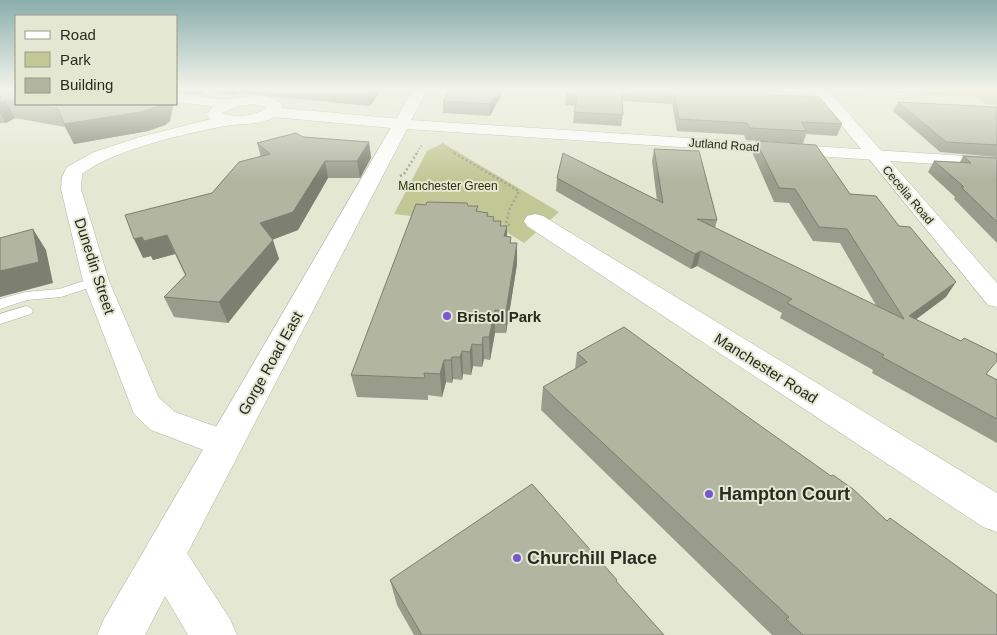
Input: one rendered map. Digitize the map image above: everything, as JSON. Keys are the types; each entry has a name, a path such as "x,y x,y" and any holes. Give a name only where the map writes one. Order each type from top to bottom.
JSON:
{"street":[{"name":"Dunedin Street","path":"199,120 87,161 75,169 71,176 71,189 96,281 146,405 163,421 225,444"},
{"name":"Jutland Road","path":"354,120 997,163"},
{"name":"Gorge Road East","path":"120,635 404,120"},
{"name":"Cecelia Road","path":"846,120 997,299"},
{"name":"Manchester Road","path":"534,222 997,514"},
{"path":"164,555 214,635"}],"lane":[{"path":"0,304 24,296 61,293 96,281"},
{"path":"0,319 26,311"}],"path":[{"path":"444,147 519,190"}],"green space":[{"name":"Manchester Green","path":"443,143 559,212 524,243 497,226 394,214 427,151"}],"building":[{"path":"62,120 92,120 64,124"},
{"path":"690,120 838,120 842,124 801,122 807,131 750,128 747,123"},
{"path":"919,120 997,120 997,145 946,142"},
{"path":"296,133 303,137 369,142 357,161 325,161 293,212 260,223 273,240 219,302 164,297 186,275 167,235 144,241 142,237 134,239 125,215 212,193 239,162 270,154 257,143"},
{"path":"756,141 816,145 850,194 876,196 899,226 910,227 956,282 909,316 961,341 964,338 997,354 997,361 986,374 997,380 997,419 787,303 792,299 701,251 695,254 557,178 563,153 663,203 654,149 699,151 717,220 697,219 904,319 847,229 819,227 795,189 779,188"},
{"path":"963,156 997,158 997,222 961,187 964,187 934,161 971,163"},
{"name":"Bristol Park","path":"427,202 467,203 468,206 478,206 476,211 488,213 487,216 494,217 493,221 501,221 500,226 507,226 504,236 511,237 510,243 517,243 506,311 495,310 489,337 483,337 482,345 472,344 470,352 462,351 460,357 444,360 440,374 424,373 425,378 351,375 416,204 426,205"},
{"path":"33,229 39,262 0,271 0,238"},
{"name":"Hampton Court","path":"624,327 831,476 833,475 853,489 887,521 890,518 997,595 997,635 803,635 786,619 789,617 543,387 587,362 577,353"},
{"name":"Churchill Place","path":"532,484 664,635 422,635 390,580"}],"place":[{"name":"Bristol Park","path":"447,316"},
{"name":"Hampton Court","path":"709,494"},
{"name":"Churchill Place","path":"517,558"}]}
